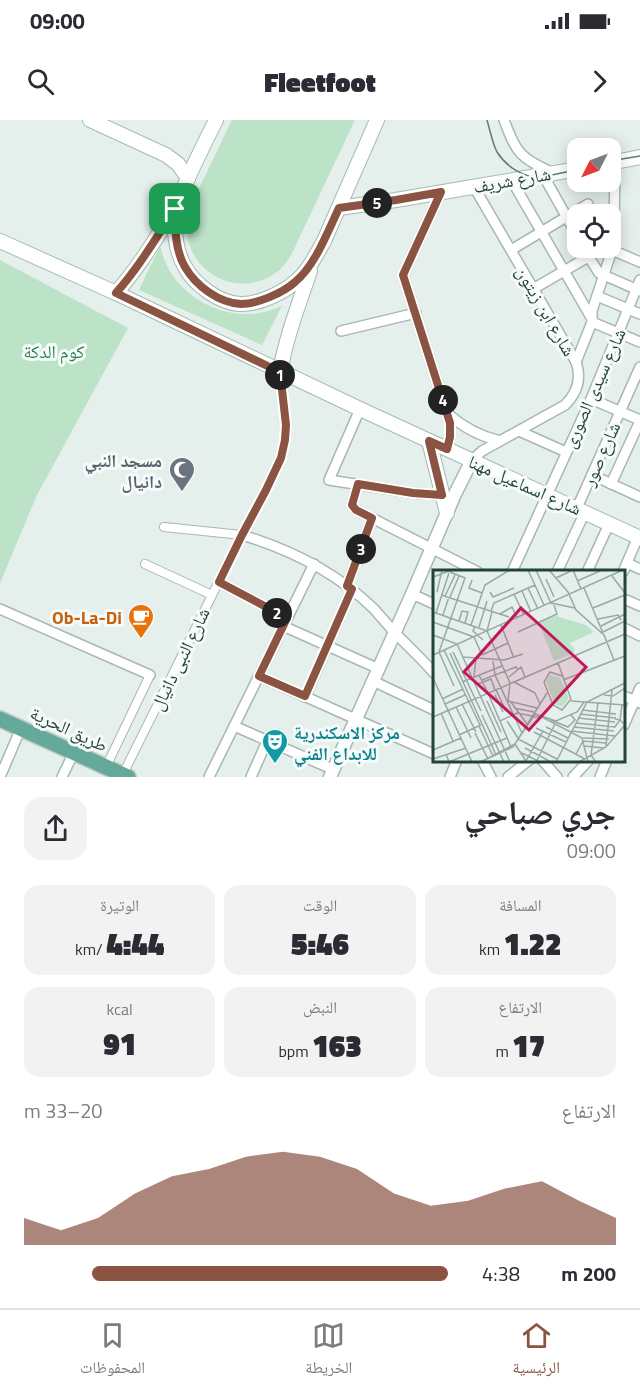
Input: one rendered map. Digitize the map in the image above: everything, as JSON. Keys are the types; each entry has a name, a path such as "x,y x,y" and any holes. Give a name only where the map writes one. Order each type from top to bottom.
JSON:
{"main road":[{"path":"90,120 166,155 178,164 188,178"},
{"path":"116,293 149,252 175,209 216,120"},
{"path":"175,209 175,228 184,266 194,280 208,292 224,300 241,304 277,295 297,281 314,259 377,120"},
{"path":"621,161 640,157"},
{"name":"شارع شريف","path":"339,208 567,171"},
{"name":"شارع اسماعيل مهنا","path":"0,240 360,410 609,524 638,534"},
{"path":"280,372 283,354 314,259"},
{"path":"429,441 447,513"},
{"name":"طريق الحرية","path":"0,719 124,776"}],"street":[{"path":"504,120 519,153 548,174 566,217 511,250"},
{"path":"512,181 593,321 640,342"},
{"name":"شارع ابن زيتون","path":"474,187 576,362 579,383"},
{"path":"441,192 403,275 448,414 450,437 447,449"},
{"path":"621,254 640,262"},
{"path":"533,289 586,258"},
{"path":"589,258 597,271 604,276 639,287"},
{"path":"576,362 593,321 592,313 610,258"},
{"name":"شارع سيدى الصورى","path":"513,570 639,287"},
{"path":"597,296 640,314"},
{"path":"341,331 416,314"},
{"name":"شارع صور","path":"558,570 592,475 640,367"},
{"name":"شارع النبى دانيال","path":"124,776 281,458 286,425 280,372"},
{"path":"234,726 332,774 472,460 482,451 565,405 571,399 579,383 595,389"},
{"path":"591,399 640,421 611,484"},
{"path":"360,410 329,480 413,493 442,495"},
{"path":"448,414 472,432 500,441"},
{"path":"519,431 566,452"},
{"path":"592,475 640,497"},
{"path":"358,484 352,505 356,510 474,570"},
{"path":"305,696 349,588 372,518"},
{"path":"588,570 609,524"},
{"path":"164,527 242,535 267,542 314,564 349,588 374,610 433,670"},
{"path":"638,534 625,568 640,569"},
{"path":"455,570 458,561"},
{"path":"145,564 212,595"},
{"path":"209,777 314,564"},
{"path":"219,582 327,646 379,669"},
{"path":"412,594 433,603"},
{"path":"625,599 640,606"},
{"path":"0,609 150,675 106,767"},
{"path":"625,628 640,636"},
{"path":"259,676 433,753"},
{"path":"374,681 433,709"},
{"path":"625,722 637,702 640,688"},
{"path":"0,777 21,728"},
{"path":"251,777 267,741"},
{"path":"62,777 74,752"},
{"path":"450,777 455,762"},
{"path":"483,762 491,777"},
{"path":"508,777 527,762"},
{"path":"544,762 557,777"},
{"path":"573,777 587,762"},
{"path":"600,777 606,762"}],"green space":[{"path":"232,120 355,120 288,260 274,274 260,281 246,283 218,278 206,270 196,259 190,246 187,230 188,216 193,201"},
{"path":"160,246 167,265 181,286 213,308 238,314 251,314 282,306 262,345 139,290"},
{"name":"كوم الدكة","path":"0,260 128,328 37,495 0,583"}],"tram line":[{"path":"487,120 497,152 516,170 534,177 567,172"},
{"path":"621,159 640,156"}],"place":[{"name":"مسجد النبي دانيال","path":"182,493"},
{"name":"Ob-La-Di","path":"141,640"},
{"name":"مركز الاسكندرية للابداع الفني","path":"275,765"}],"route":[{"path":"441,192 403,275 450,423 447,449 429,441 442,495 358,484 352,505 356,510 372,518 347,586 352,589 305,696 259,676 287,618 219,582 281,458 286,425 280,372 116,293 149,252 175,209 175,228 184,266 194,280 208,292 224,300 241,304 277,295 297,281 314,259 339,208 441,192"}]}
